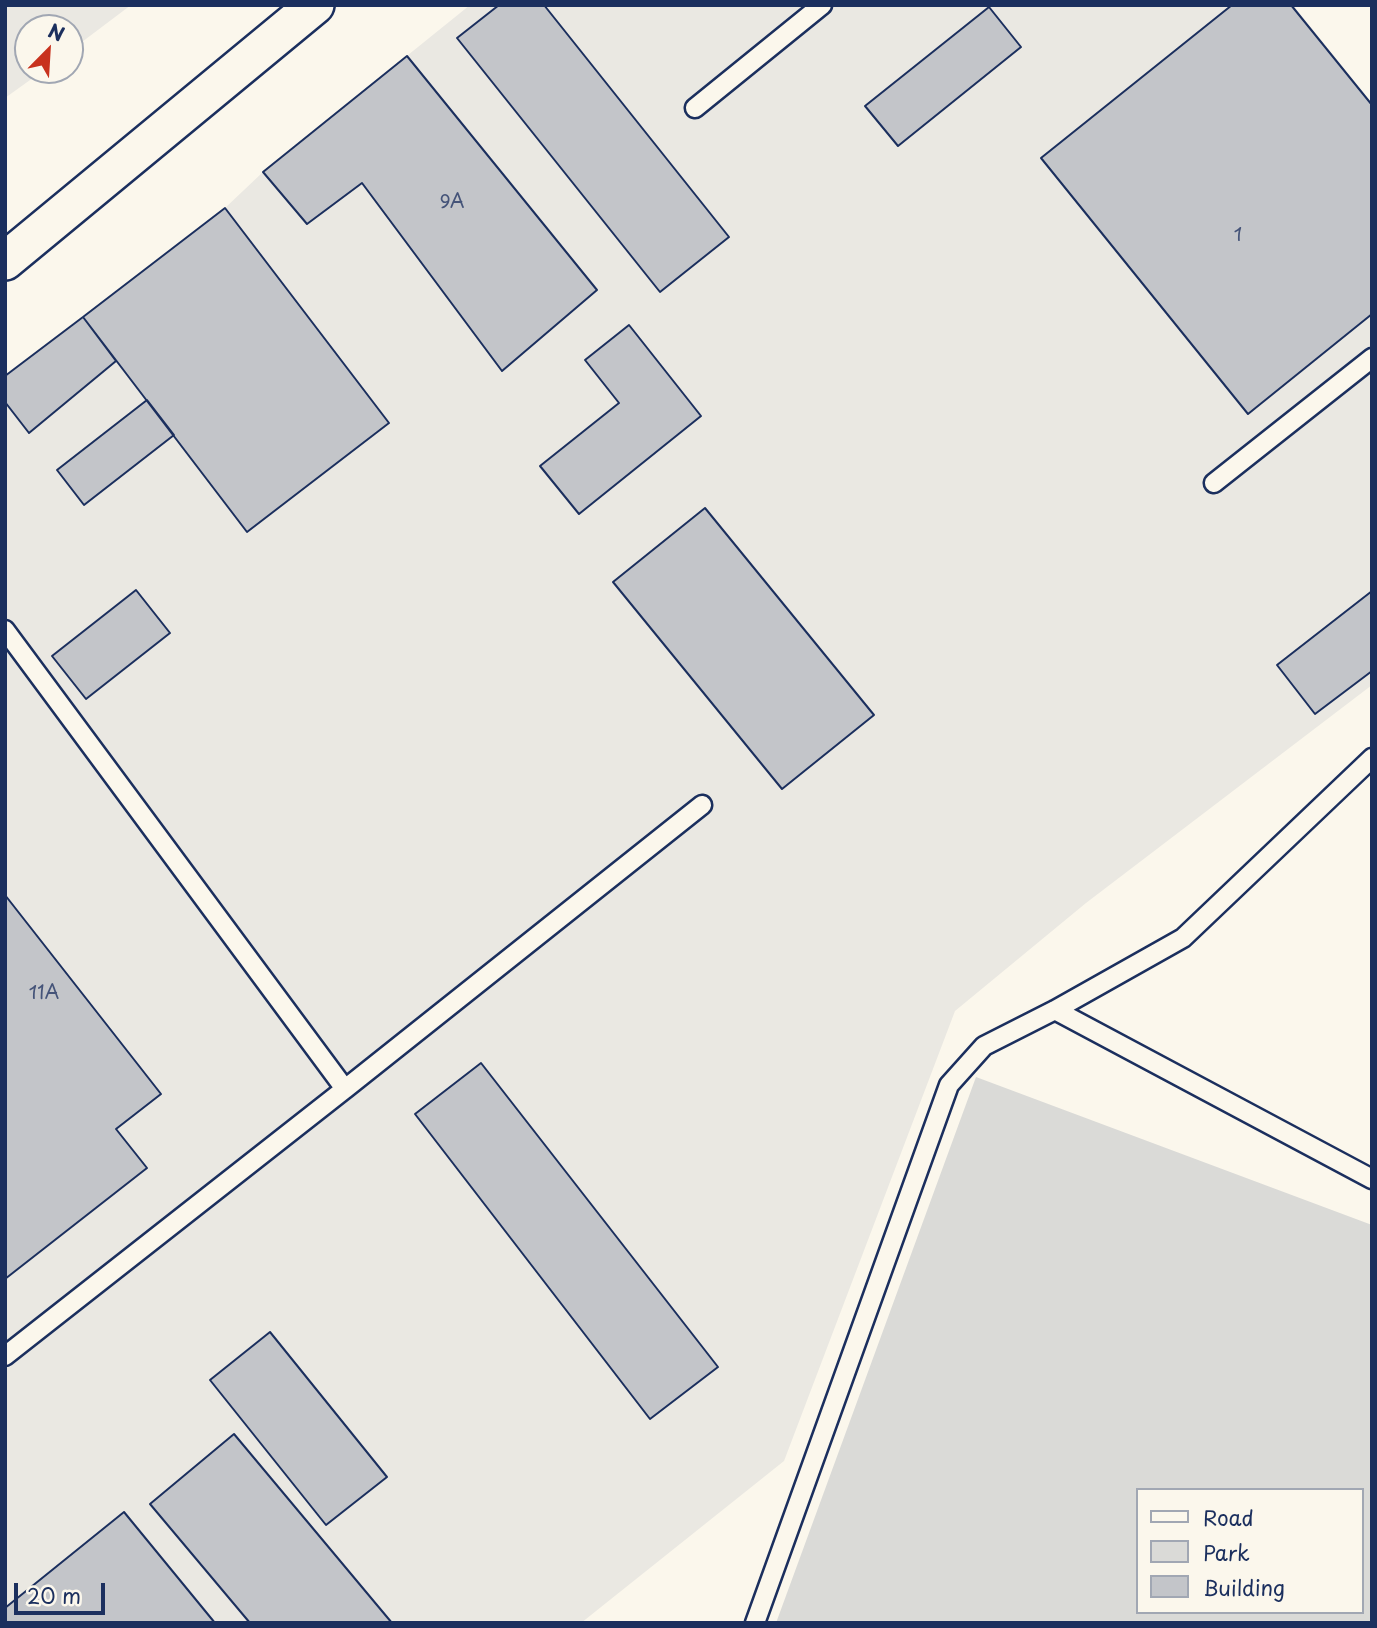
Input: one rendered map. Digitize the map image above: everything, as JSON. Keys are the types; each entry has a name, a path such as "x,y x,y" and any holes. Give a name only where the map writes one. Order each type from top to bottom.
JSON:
{"street":[{"path":"5,261 315,5"}],"lane":[{"path":"695,108 822,5"},
{"path":"1213,483 1372,358"},
{"path":"5,630 345,1089"},
{"path":"755,1623 949,1085 984,1046 1055,1010 1183,938 1372,758"},
{"path":"5,1356 702,805"},
{"path":"1055,1010 1372,1179"}],"shaded area":[{"path":"5,5 131,5 84,40 84,14 14,14 14,84 24,84 5,98"},
{"path":"470,5 1293,5 1372,103 1372,685 1086,903 955,1011 784,1461 581,1623 5,1623 5,376 225,208 263,172"}],"green space":[{"path":"976,1077 1372,1225 1372,1623 776,1623"}],"building":[{"path":"499,5 544,5 729,237 660,292 457,38"},
{"path":"1232,5 1291,5 1372,105 1372,314 1248,414 1041,158"},
{"path":"989,7 1021,47 898,146 865,106"},
{"path":"407,56 597,290 502,371 362,183 307,224 263,172"},
{"path":"225,208 389,423 247,532 83,317"},
{"path":"83,317 116,361 29,433 5,402 5,376"},
{"path":"629,325 701,416 579,514 540,466 619,403 585,360"},
{"path":"147,400 174,435 84,505 57,470"},
{"path":"705,508 874,715 782,789 613,582"},
{"path":"136,590 170,633 86,699 52,656"},
{"path":"1372,591 1372,671 1315,714 1277,665"},
{"path":"5,895 161,1094 116,1129 147,1168 5,1279"},
{"path":"481,1063 718,1367 650,1419 415,1114"},
{"path":"270,1332 387,1477 326,1525 210,1380"},
{"path":"234,1434 392,1623 250,1623 150,1504"},
{"path":"124,1512 215,1623 5,1623 5,1608"}]}
